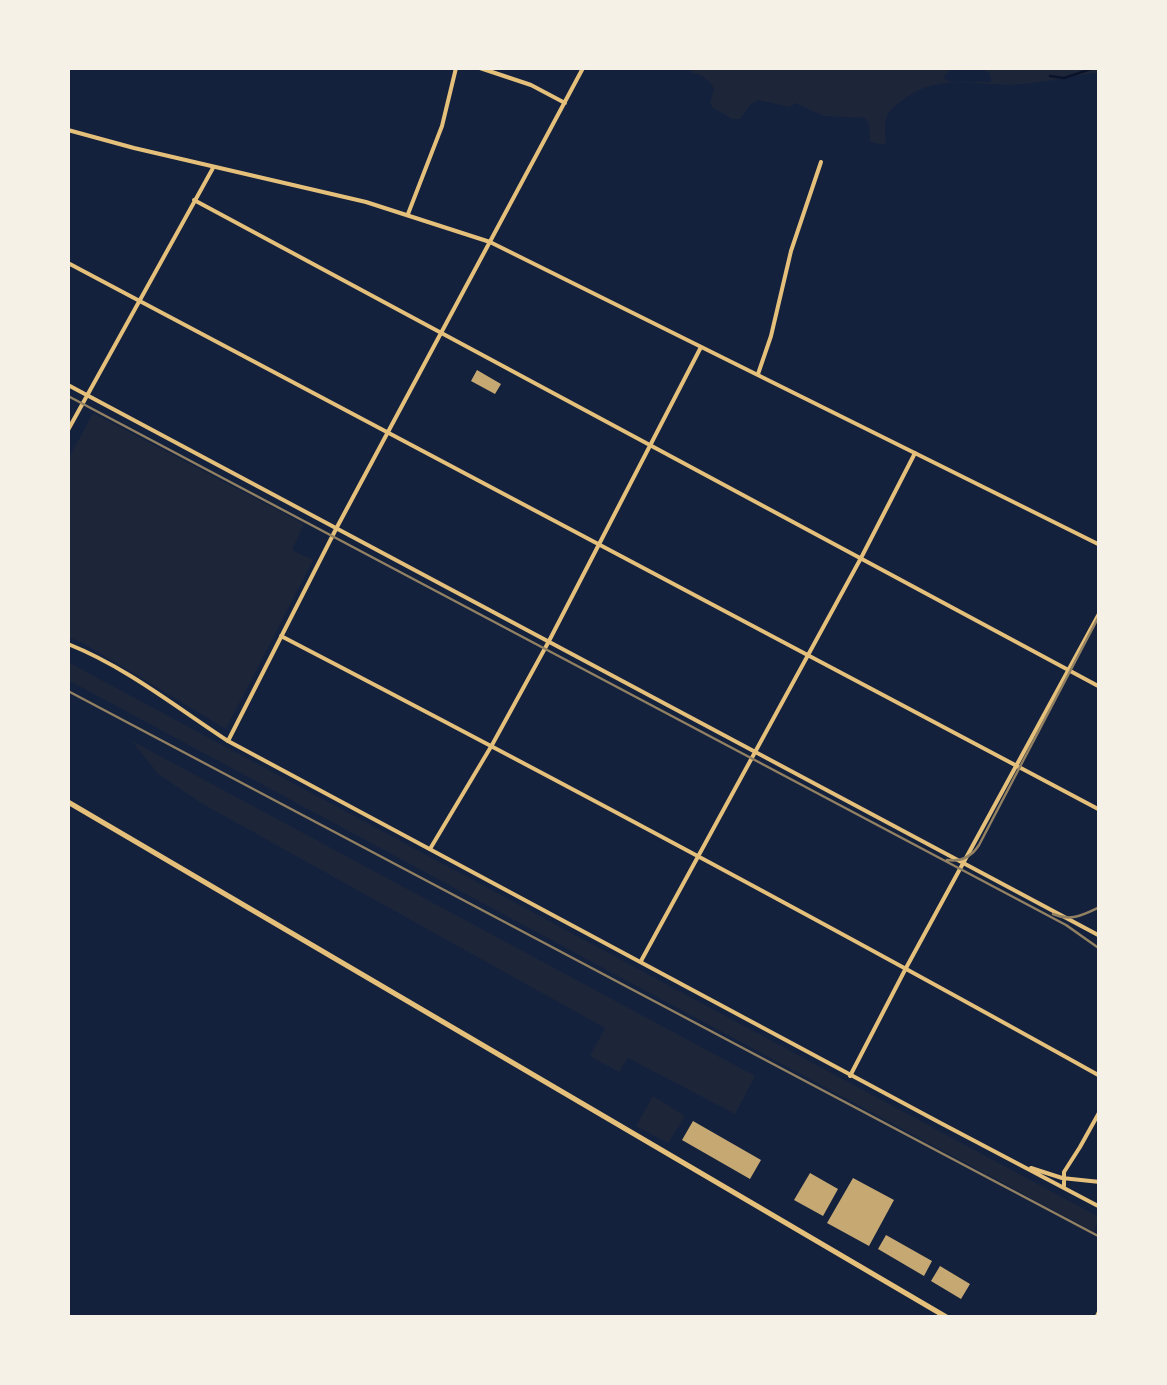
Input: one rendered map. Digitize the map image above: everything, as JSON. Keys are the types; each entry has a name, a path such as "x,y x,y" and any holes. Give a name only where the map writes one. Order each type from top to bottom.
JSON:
{"main road":[{"path":"68,802 948,1318"}],"street":[{"path":"408,214 442,126 456,68"},
{"path":"480,68 531,85 565,103"},
{"path":"228,741 336,529 583,68"},
{"path":"68,130 326,191 490,242 1100,545"},
{"path":"758,374 790,251 821,162"},
{"path":"68,430 214,166"},
{"path":"194,200 1100,687"},
{"path":"68,263 1100,810"},
{"path":"429,849 550,641 701,348"},
{"path":"68,385 1100,936"},
{"path":"640,961 862,558 914,453"},
{"path":"850,1076 1100,612"},
{"path":"280,636 906,968 1100,1076"},
{"path":"68,644 168,698 228,741 1100,1207"},
{"path":"1062,1178 1100,1111"},
{"path":"1020,1165 1062,1178 1100,1182"},
{"path":"1062,1178 1067,1190"},
{"path":"1096,1318 1100,1310"}],"shaded area":[{"path":"690,68 951,68 943,78 951,82 991,82 990,74 982,68 1099,68 1100,72 1032,83 949,83 921,89 890,111 884,145 870,142 866,118 824,116 795,103 790,107 758,100 740,119 732,119 712,107 714,89 706,78"},
{"path":"93,413 304,524 292,550 313,560 226,729 68,637 68,460"},
{"path":"68,662 1099,1217 1094,1232 68,680"},
{"path":"132,741 755,1076 735,1114 628,1058 619,1072 590,1056 605,1028 201,803 158,774"},
{"path":"653,1096 685,1116 668,1143 636,1126"}],"building":[{"path":"477,370 501,384 495,394 471,381"},
{"path":"693,1121 761,1160 750,1179 682,1140"},
{"path":"810,1173 838,1189 823,1216 794,1200"},
{"path":"853,1178 894,1200 869,1246 827,1223"},
{"path":"886,1235 932,1261 924,1276 878,1249"},
{"path":"940,1266 970,1284 961,1299 931,1281"}],"waterway":[{"path":"1050,76 1064,78 1094,68"}],"tram line":[{"path":"68,396 1066,925 1100,949"},
{"path":"947,860 966,857 979,845 1100,614"},
{"path":"1053,914 1071,917 1100,907"}],"railway":[{"path":"68,691 1100,1237"}]}
